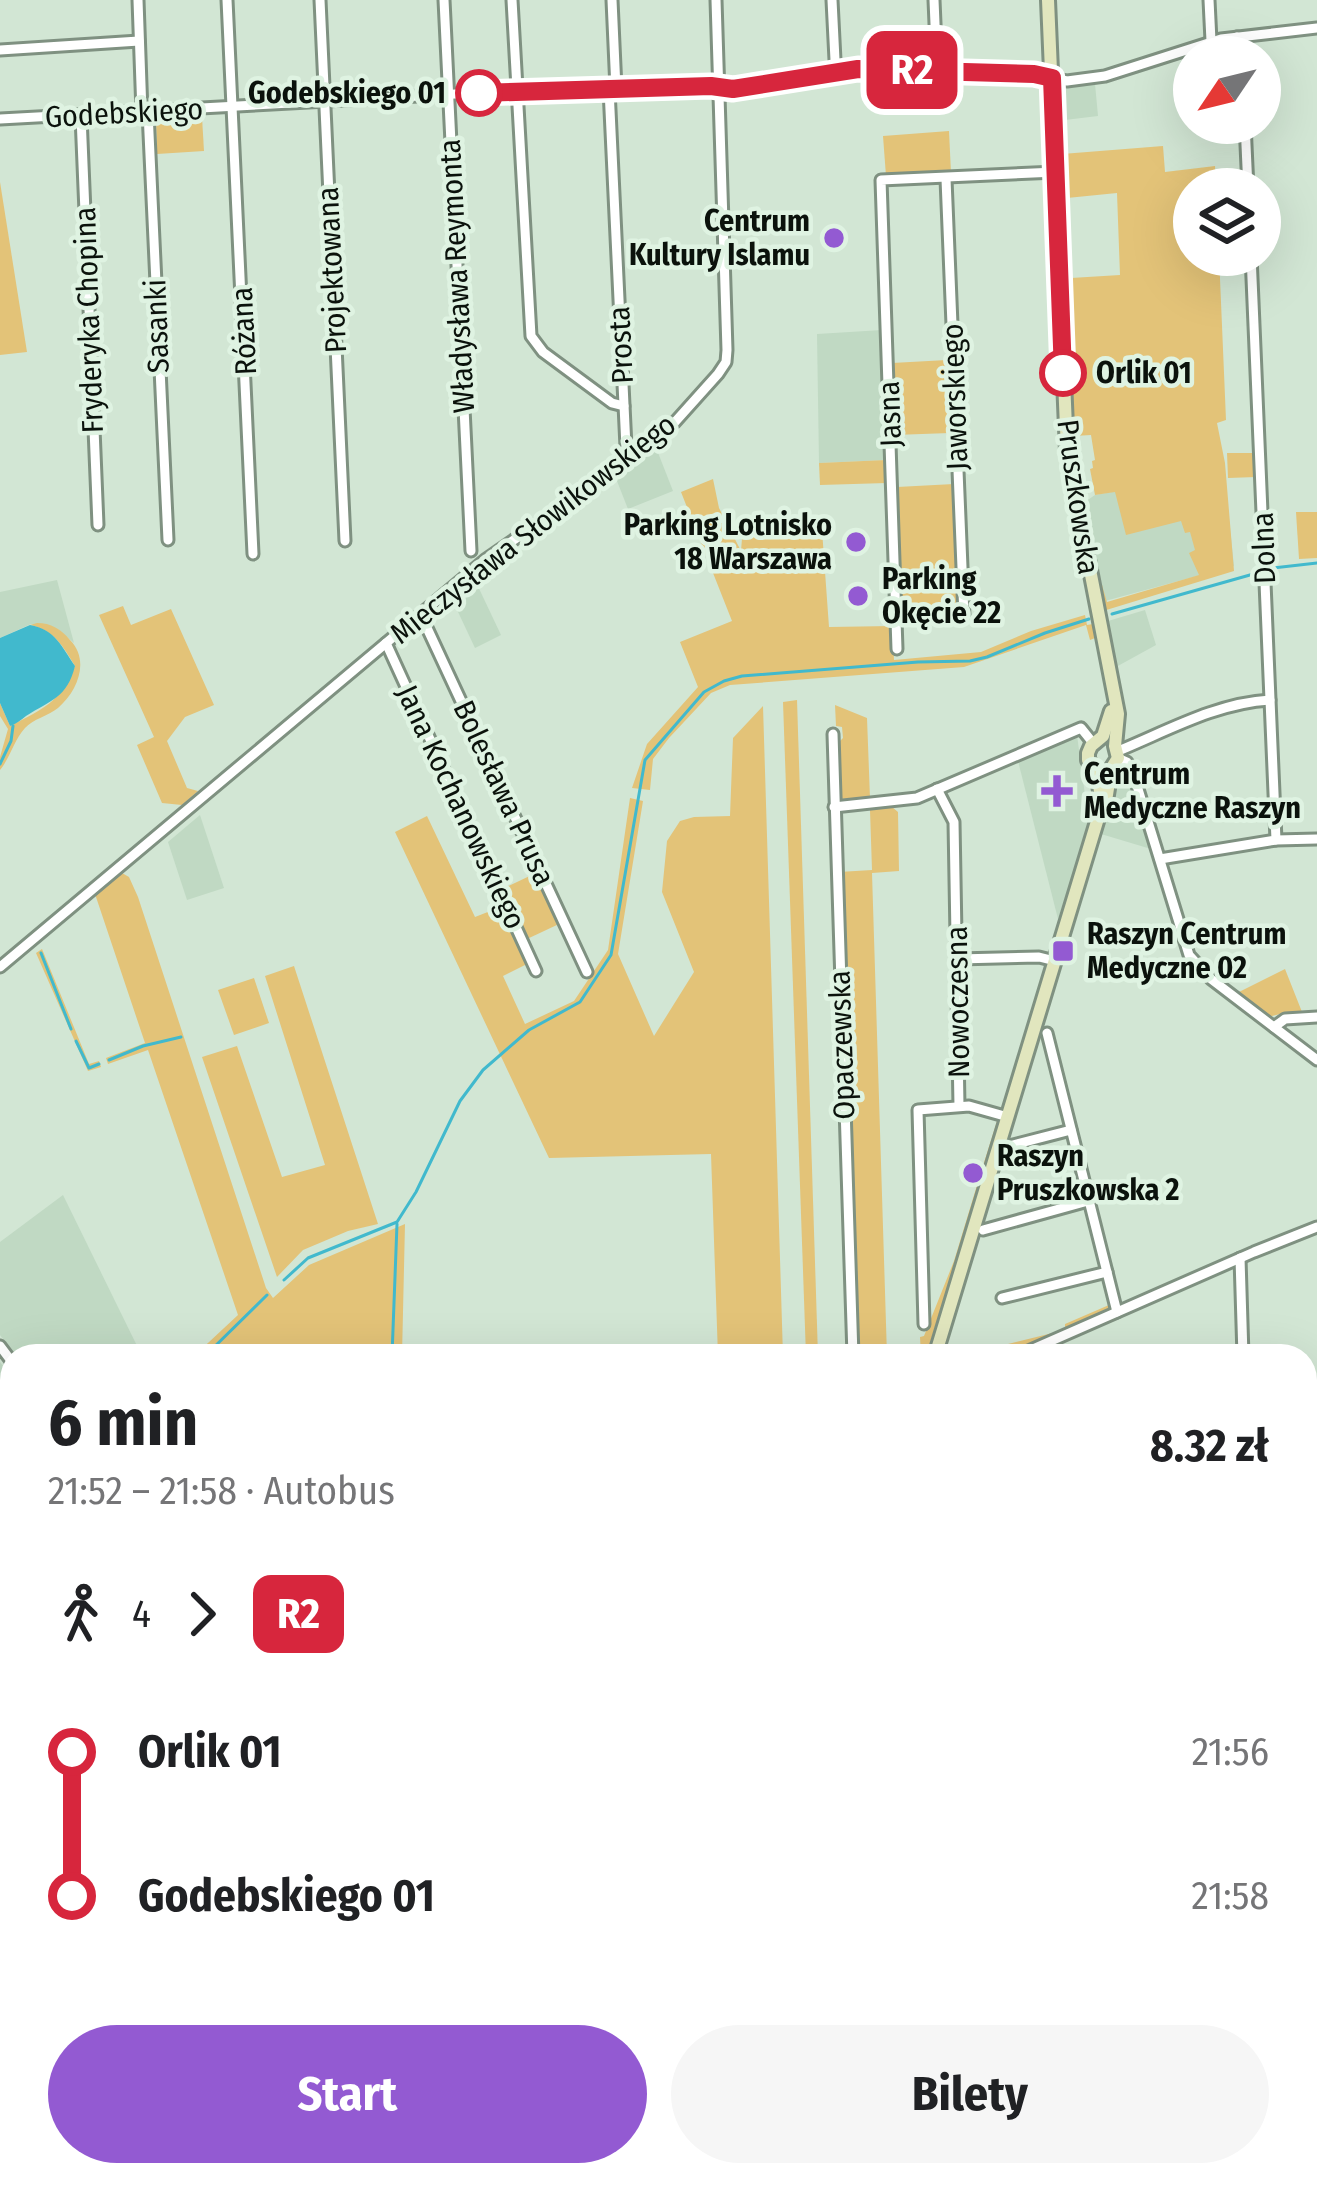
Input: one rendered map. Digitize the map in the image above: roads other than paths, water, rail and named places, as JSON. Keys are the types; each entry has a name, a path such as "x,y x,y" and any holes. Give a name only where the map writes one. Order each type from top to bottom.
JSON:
{"street":[{"name":"Sasanki","path":"138,0 168,540"},
{"name":"Różana","path":"227,0 253,554"},
{"name":"Projektowana","path":"320,0 344,541"},
{"name":"Władysława Reymonta","path":"444,0 470,551"},
{"path":"512,0 531,336 543,352 612,403 624,406"},
{"name":"Prosta","path":"612,0 624,406 630,457"},
{"name":"Mieczysława Słowikowskiego","path":"0,967 511,541 675,422 718,374 727,356 716,0"},
{"path":"832,0 838,72"},
{"path":"934,0 937,71"},
{"name":"Pruszkowska","path":"939,1344 1106,801 1115,756 1118,714 1067,451 1048,0"},
{"path":"1210,0 1211,36"},
{"name":"Godebskiego","path":"1247,36 1317,28"},
{"path":"0,50 140,41"},
{"name":"Godebskiego","path":"0,119 519,91 746,88 868,68 1034,74 1067,81 1106,76 1173,54"},
{"name":"Fryderyka Chopina","path":"81,116 98,525"},
{"path":"946,179 1056,172"},
{"name":"Jasna","path":"896,649 881,180 946,179"},
{"name":"Jaworskiego","path":"946,179 964,616"},
{"name":"Dolna","path":"1252,276 1276,841"},
{"name":"Bolesława Prusa","path":"421,615 587,972"},
{"name":"Jana Kochanowskiego","path":"386,643 536,971"},
{"path":"1095,769 1199,716 1270,700"},
{"path":"1096,742 1108,727 1114,704"},
{"path":"834,807 901,801 937,790 1080,728 1096,742"},
{"name":"Opaczewska","path":"833,734 853,1344"},
{"path":"1096,742 1106,740 1133,772 1189,955 1202,971 1317,1060"},
{"name":"Pruszkowska","path":"1096,742 1088,757 1102,805"},
{"name":"Nowoczesna","path":"924,1324 916,1116 920,1108 959,1106 954,822 937,790"},
{"path":"1160,859 1317,839"},
{"path":"958,959 1039,957 1055,961"},
{"path":"1274,1028 1285,1019 1317,1017"},
{"path":"1047,1034 1117,1312"},
{"path":"959,1106 1008,1117"},
{"path":"1010,1146 1071,1130"},
{"path":"983,1230 1088,1201"},
{"path":"1045,1344 1317,1227"},
{"path":"1240,1258 1243,1344"},
{"path":"1002,1298 1106,1272"}],"water":[{"path":"30,625 52,635 75,666 57,697 10,726 0,703 0,638"}],"waterway":[{"path":"1273,568 1317,563"},
{"path":"1112,614 1257,573"},
{"path":"284,1280 308,1258 397,1222 460,1101 483,1070 529,1030 580,1002 611,955 645,760 704,692 742,676 970,661 1089,619"},
{"path":"0,764 13,726"},
{"path":"41,953 71,1029"},
{"path":"109,1060 181,1037"},
{"path":"76,1041 89,1068 99,1064"},
{"path":"392,1344 397,1224"},
{"path":"217,1344 267,1295"}],"place":[{"name":"Godebskiego 01","path":"479,93"},
{"name":"Centrum Kultury Islamu","path":"834,238"},
{"name":"Orlik 01","path":"1063,373"},
{"name":"Parking Lotnisko 18 Warszawa","path":"856,542"},
{"name":"Parking Okęcie 22","path":"858,596"},
{"name":"Centrum Medyczne Raszyn","path":"1057,791"},
{"name":"Raszyn Centrum Medyczne 02","path":"1063,951"},
{"name":"Raszyn Pruszkowska 2","path":"973,1173"}]}
